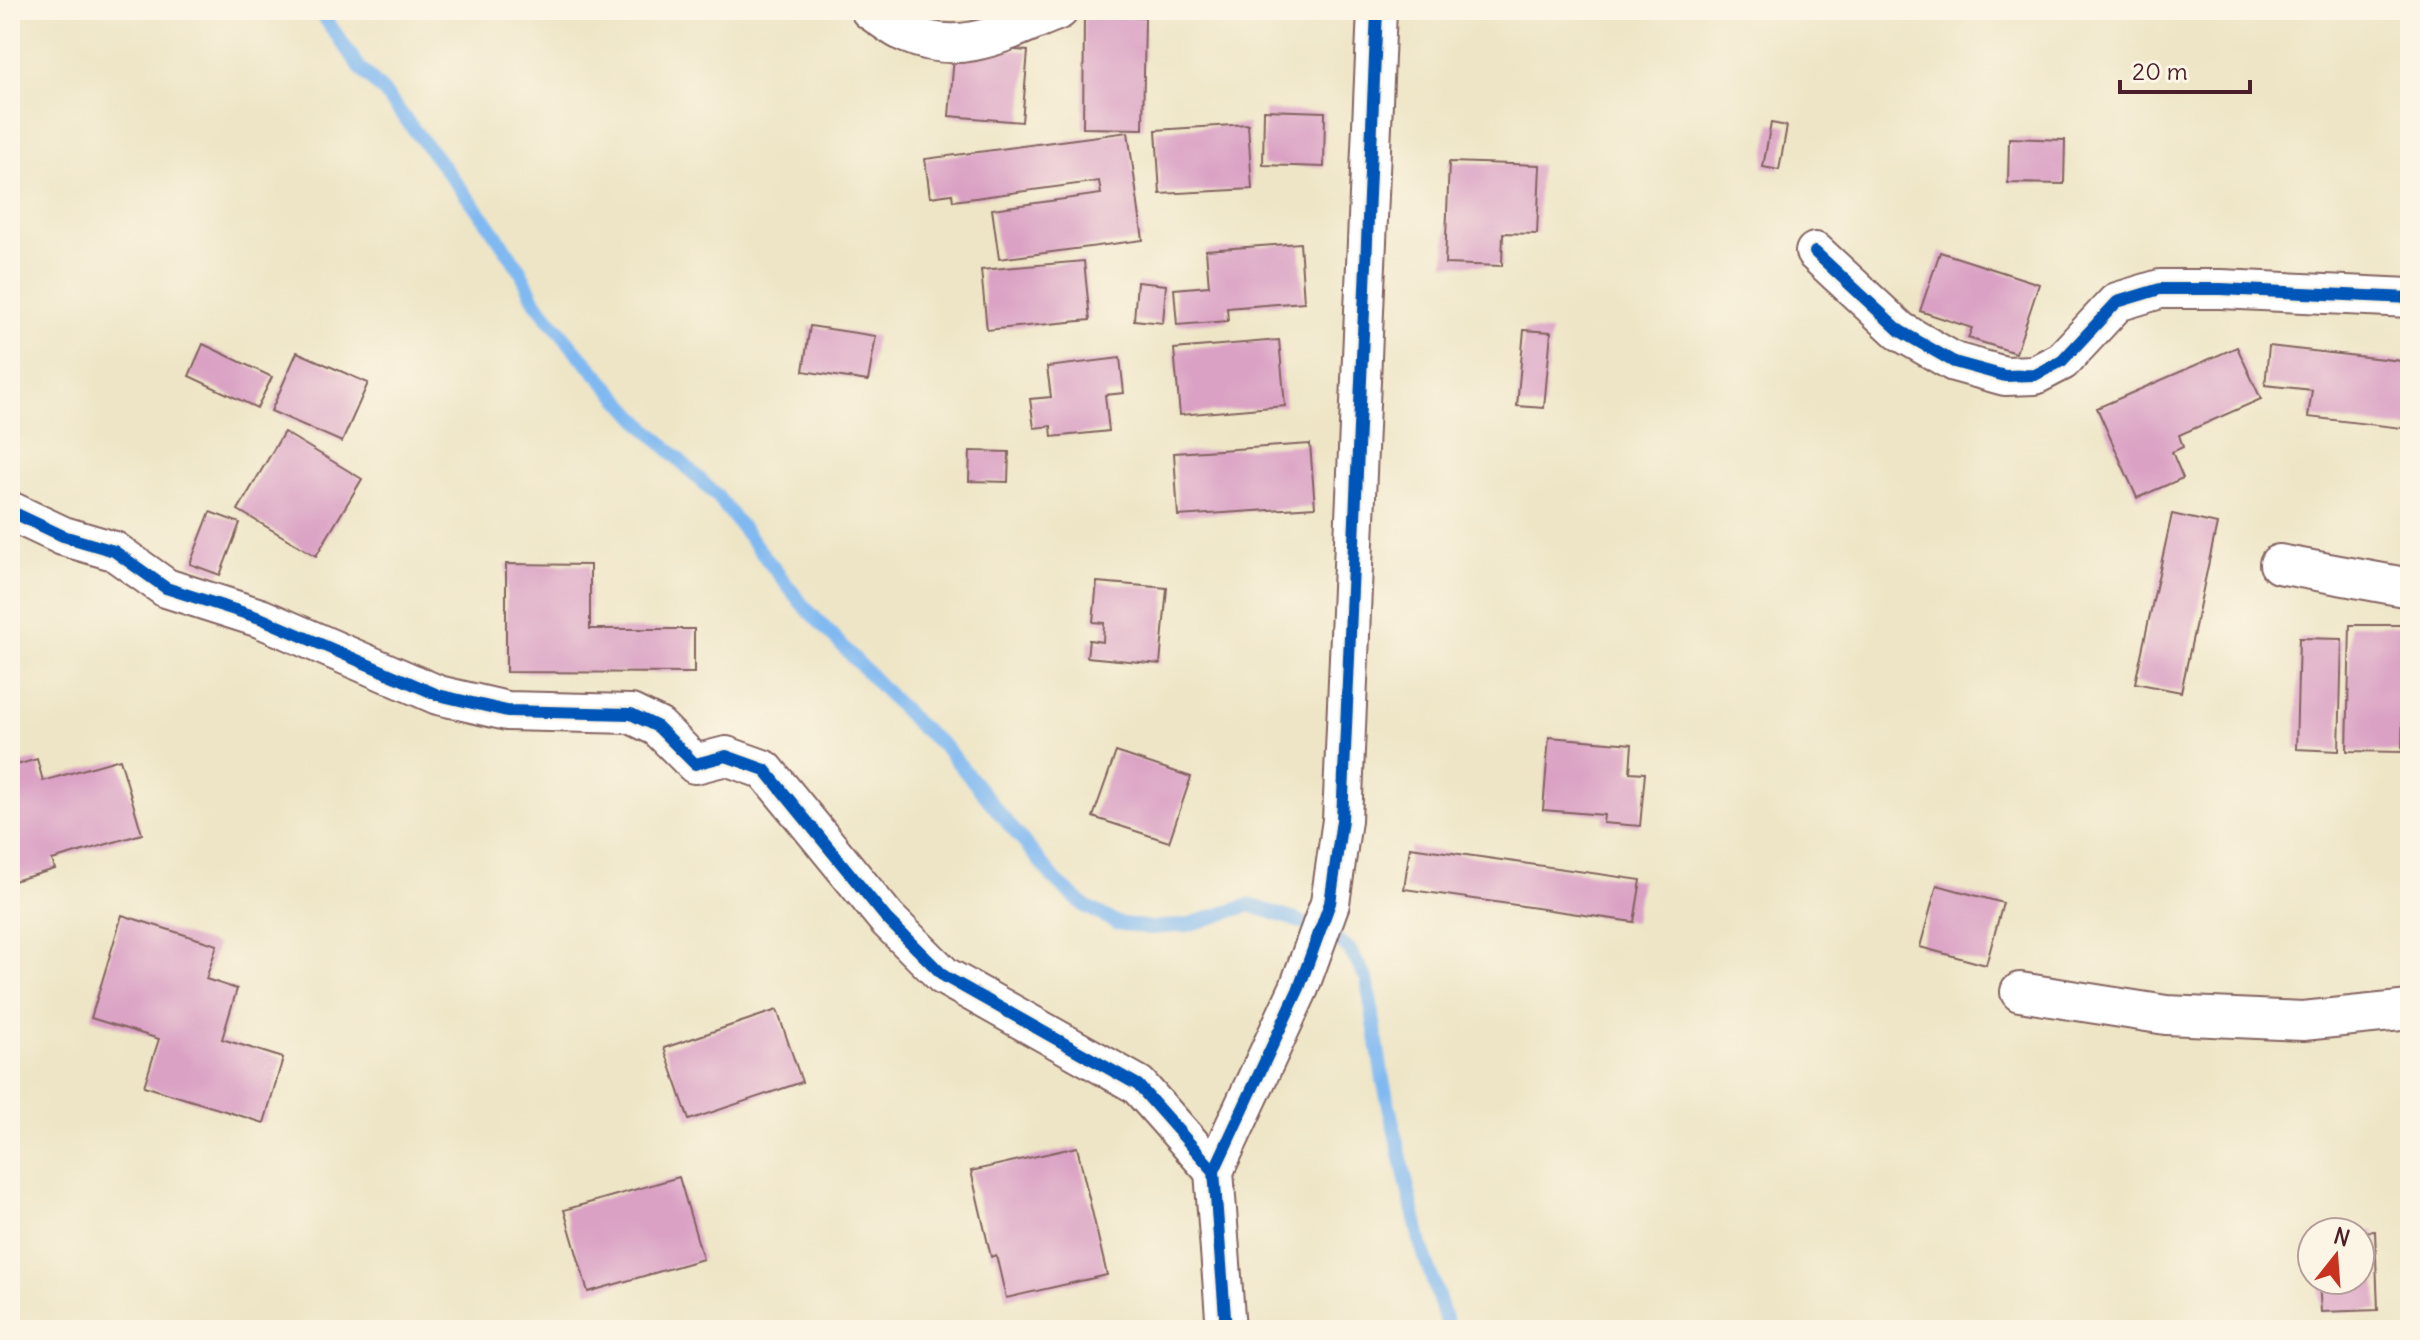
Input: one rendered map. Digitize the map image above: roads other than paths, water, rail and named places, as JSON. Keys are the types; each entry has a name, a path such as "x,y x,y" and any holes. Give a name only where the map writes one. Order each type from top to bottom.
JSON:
{"street":[{"path":"870,10 906,33 940,44 976,43 1059,10"},
{"path":"1226,1330 1214,1171 1304,974 1330,903 1342,820 1377,10"},
{"path":"1815,252 1900,331 1954,362 2005,376 2035,375 2062,361 2117,302 2160,289 2410,298"},
{"path":"10,511 63,536 114,551 166,588 260,618 438,695 507,711 631,714 658,727 695,764 726,756 765,770 887,919 944,976 1138,1085 1214,1171"},
{"path":"2279,564 2410,588"},
{"path":"2020,992 2166,1015 2303,1021 2410,1010"}],"waterway":[{"path":"319,10 360,68 384,92 484,218 520,270 536,303 576,351 643,425 717,496 802,604 917,724 944,746 1056,881 1085,906 1117,923 1151,928 1187,925 1250,905 1301,922 1349,949 1367,979 1383,1080 1421,1245 1449,1330"}]}
